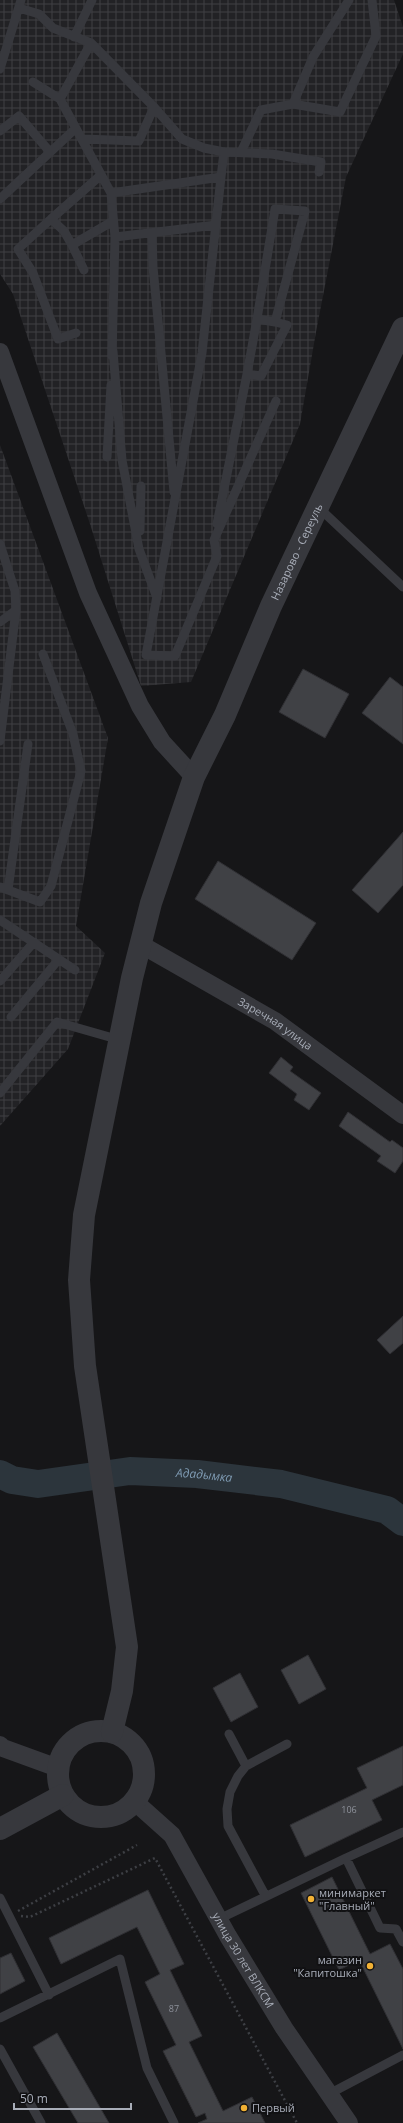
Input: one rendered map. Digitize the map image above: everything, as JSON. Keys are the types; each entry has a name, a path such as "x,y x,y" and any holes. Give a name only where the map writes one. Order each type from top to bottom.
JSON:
{"street":[{"name":"Назарово - Сереуль","path":"112,1732 122,1691 127,1647 85,1366 79,1280 84,1215 120,1040 140,944 151,903 194,777 225,715 271,606 403,328"},
{"path":"0,352 91,600 140,706 162,742 194,777"},
{"name":"Заречная улица","path":"140,944 275,1021 403,1115"},
{"path":"94,1731 112,1732 128,1741 141,1760 144,1771 143,1782 134,1801 119,1813 96,1816 84,1813 73,1806 63,1795 58,1780 58,1768 61,1756 67,1746 75,1739 94,1731"},
{"path":"0,1745 3,1748 58,1768"},
{"path":"0,1829 63,1795"},
{"name":"улица 30 лет ВЛКСМ","path":"134,1801 172,1836 219,1919 284,2028 350,2123"}],"lane":[{"path":"74,37 92,0"},
{"path":"293,104 313,57 349,0"},
{"path":"241,152 261,110 293,104 340,112 376,36 372,0"},
{"path":"0,69 20,4 39,14 53,28 90,43 154,107 182,139 204,148 224,152 272,154 321,162 319,172"},
{"path":"60,99 90,43"},
{"path":"33,82 60,99 111,194 115,237 113,350 107,457"},
{"path":"82,139 139,141 154,107"},
{"path":"0,130 19,116 50,152"},
{"path":"0,199 76,128"},
{"path":"224,152 202,353 146,655 176,656 217,556 214,540 247,374 275,209 305,211 275,322"},
{"path":"76,333 58,339 33,273 18,249 101,175"},
{"path":"111,194 221,178"},
{"path":"51,219 64,231 84,270"},
{"path":"72,245 113,221"},
{"path":"115,237 216,225"},
{"path":"152,233 153,267 175,505"},
{"path":"247,374 261,376 287,325 257,319"},
{"path":"113,350 122,460 139,549 157,598"},
{"path":"214,540 276,401"},
{"path":"139,549 141,486"},
{"path":"318,507 403,587"},
{"path":"0,544 15,591 16,610 0,741"},
{"path":"0,622 16,610"},
{"path":"28,744 4,888 40,902 51,886 81,771 73,734 43,654"},
{"path":"0,920 75,970"},
{"path":"0,981 34,942"},
{"path":"11,1017 59,959"},
{"path":"0,1093 57,1022 120,1040"},
{"path":"229,1734 246,1766"},
{"path":"265,1895 228,1826 227,1809 230,1792 238,1776 246,1766 287,1744"},
{"path":"219,1919 265,1895 403,1832"},
{"path":"346,1858 380,1928 396,1929 403,1942"},
{"path":"0,1898 10,1915 49,1995"},
{"path":"0,2018 120,1959 147,2068 174,2123"},
{"path":"0,2049 41,2123"},
{"path":"329,2094 403,2055"}],"path":[{"path":"10,1915 137,1845"},
{"path":"10,1915 30,1917 156,1858 297,2123"}],"shaded area":[{"path":"0,0 394,0 403,27 403,54 346,177 300,424 191,682 141,686 90,524 13,294 0,274"},
{"path":"0,445 108,738 76,926 105,953 68,1049 0,1126"}],"building":[{"path":"303,669 349,694 325,738 279,712"},
{"path":"390,677 403,687 403,744 362,713"},
{"path":"403,832 403,885 378,913 352,890"},
{"path":"218,861 316,923 292,960 195,899"},
{"path":"281,1057 293,1067 290,1071 321,1093 309,1110 294,1100 297,1094 269,1073"},
{"path":"348,1112 390,1142 392,1140 403,1148 403,1161 395,1173 377,1161 381,1156 339,1126"},
{"path":"403,1316 403,1343 390,1354 377,1340"},
{"path":"308,1655 326,1689 299,1704 281,1670"},
{"path":"240,1673 258,1707 231,1722 213,1688"},
{"path":"403,1746 403,1785 372,1800 382,1820 305,1857 290,1825 367,1788 357,1768"},
{"path":"332,1877 370,1954 390,1944 403,1969 403,2049 359,1960 339,1970 301,1893"},
{"path":"148,1890 184,1964 170,1970 202,2036 189,2042 223,2111 252,2097 265,2123 198,2123 207,2119 205,2113 196,2117 163,2051 176,2045 145,1982 160,1974 137,1927 61,1964 49,1938"},
{"path":"11,1953 25,1981 0,1994 0,1958"},
{"path":"57,2033 109,2123 78,2123 33,2047"}],"waterway":[{"name":"Ададымка","path":"0,1474 12,1480 38,1484 130,1471 197,1474 281,1484 387,1510 403,1522"}],"place":[{"name":"минимаркет \"Главный\"","path":"311,1899"},
{"name":"магазин \"Капитошка\"","path":"370,1966"},
{"name":"Первый","path":"244,2108"}]}
